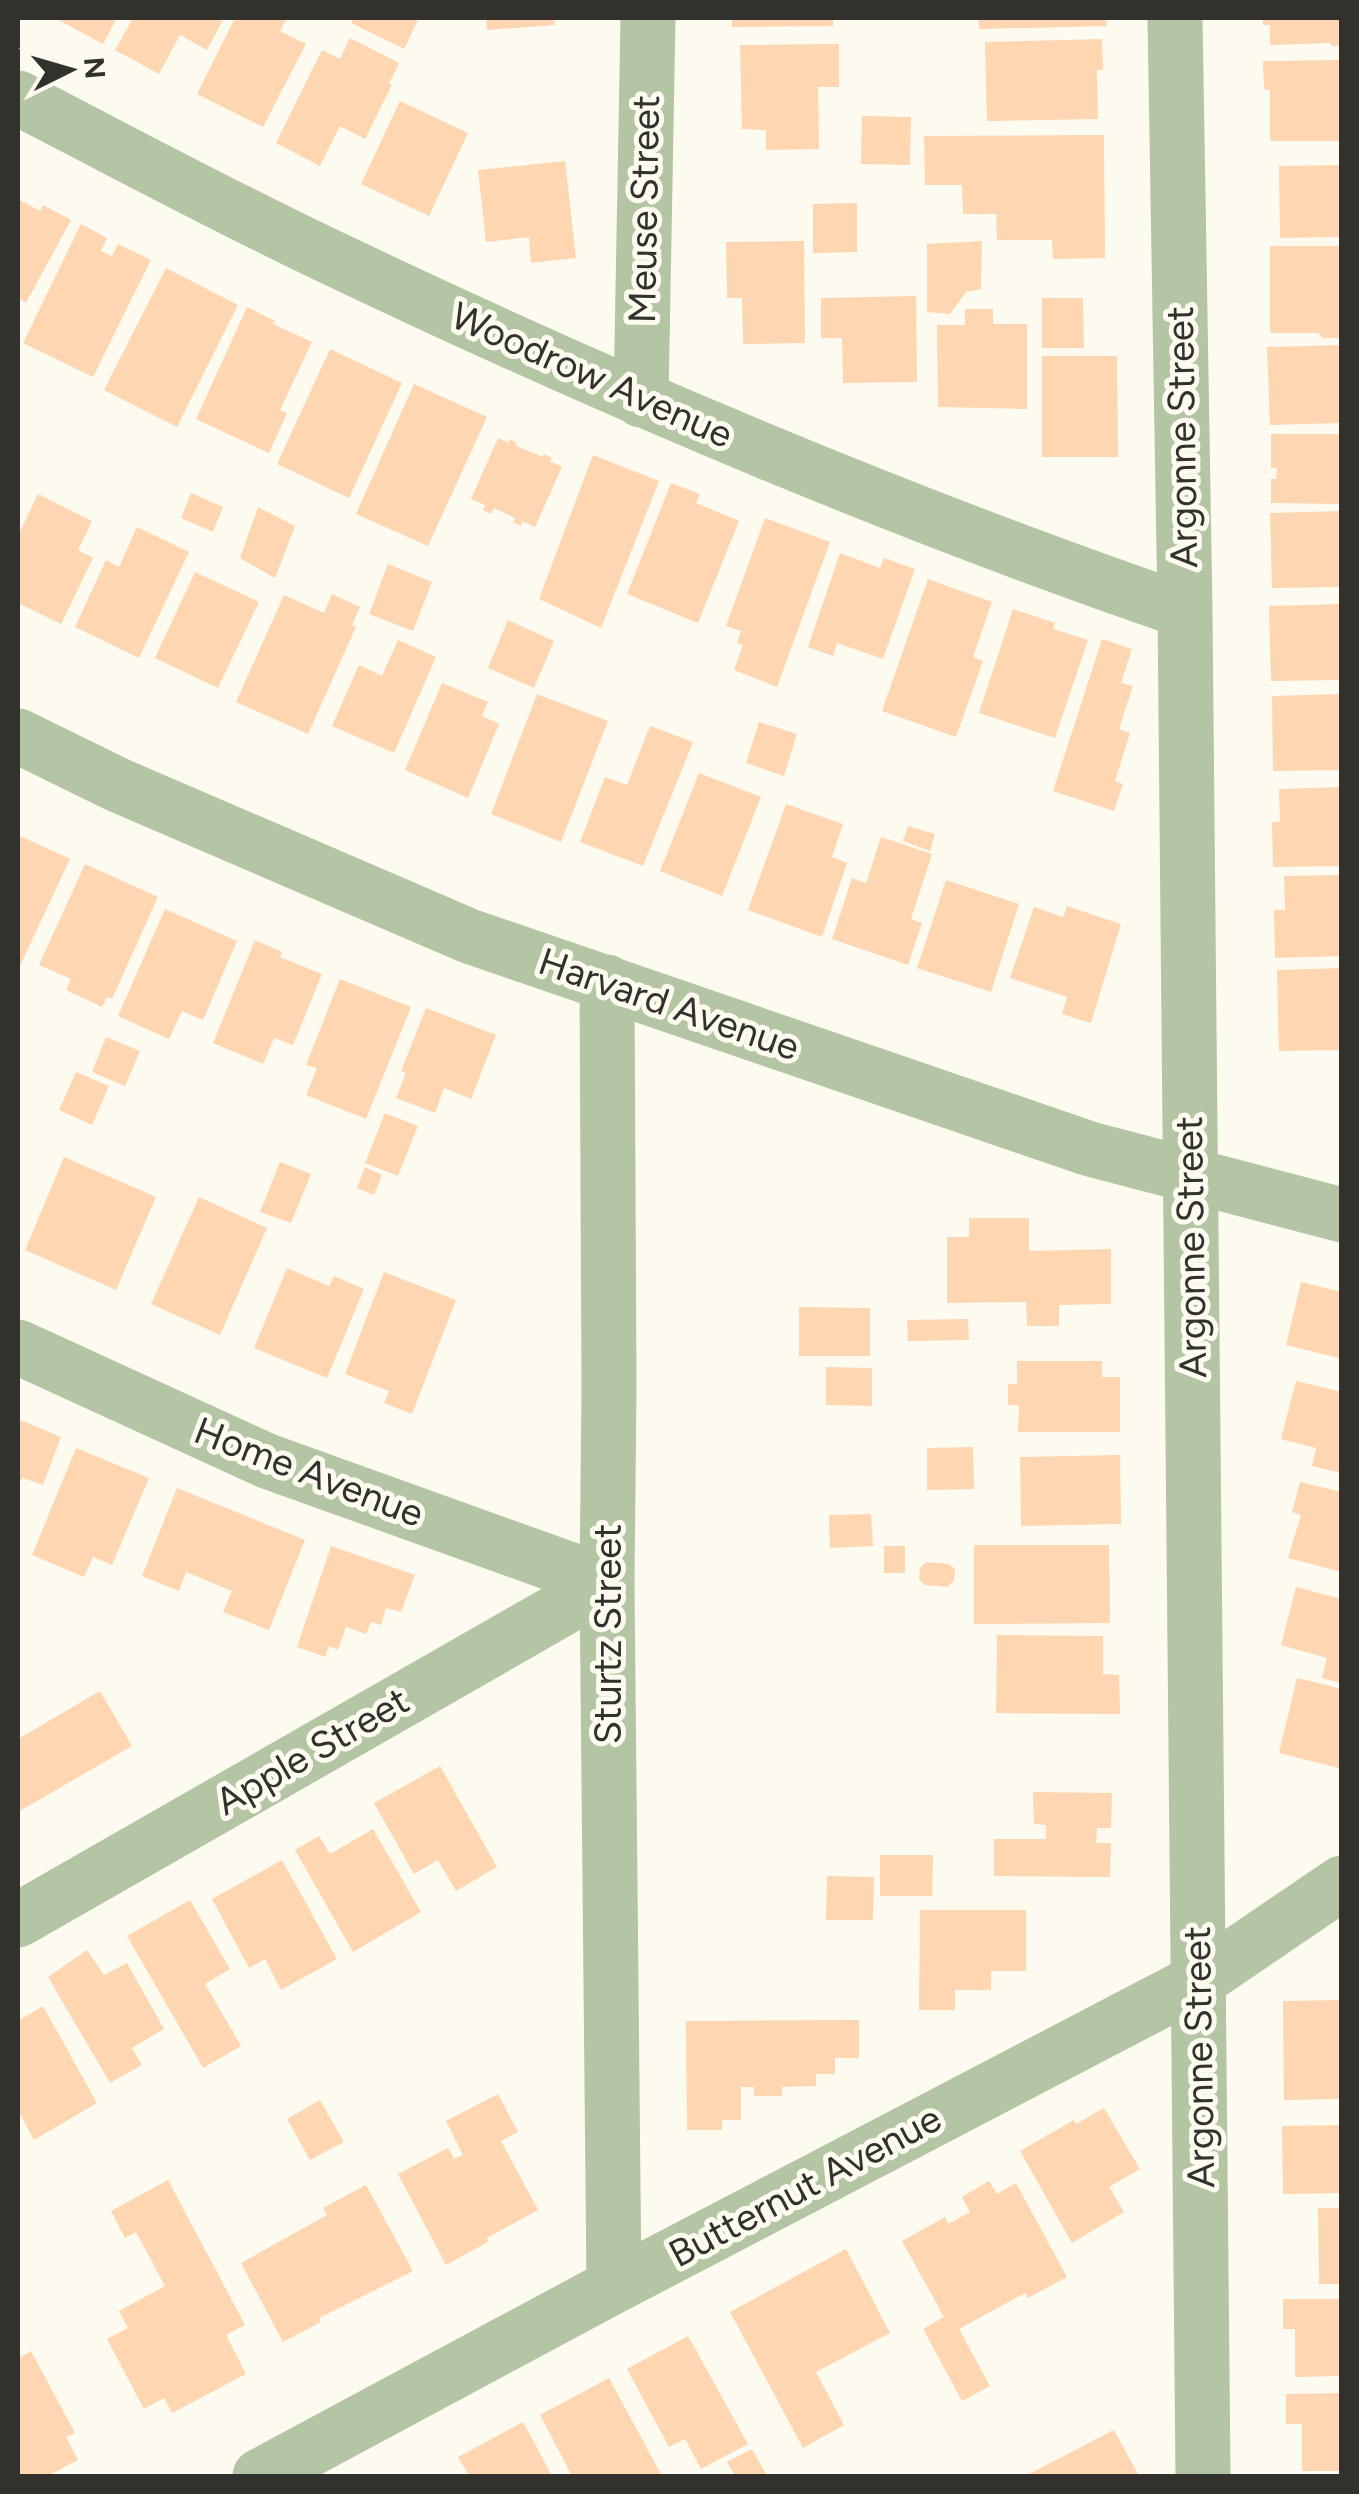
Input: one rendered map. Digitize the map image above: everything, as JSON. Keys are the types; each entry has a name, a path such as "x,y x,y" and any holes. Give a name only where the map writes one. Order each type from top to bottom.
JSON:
{"street":[{"name":"Meuse Street","path":"641,400 648,18"},
{"name":"Argonne Street","path":"1175,18 1185,610 1204,2476"},
{"name":"Woodrow Avenue","path":"18,98 339,262 641,400 1030,558 1185,610"},
{"name":"Harvard Avenue","path":"18,736 118,784 470,936 1090,1149 1342,1215"},
{"name":"Sturtz Street","path":"607,982 610,1387 606,1584 614,2286"},
{"name":"Home Avenue","path":"18,1348 267,1461 606,1584"},
{"name":"Apple Street","path":"18,1920 606,1584"},
{"name":"Butternut Avenue","path":"260,2476 1198,1981 1342,1883"}],"building":[{"path":"55,18 117,18 103,44"},
{"path":"133,18 224,18 207,50 180,35 159,74 115,50"},
{"path":"235,18 287,18 280,31 306,44 263,127 197,94"},
{"path":"354,18 419,18 404,49 351,23"},
{"path":"486,18 554,18 555,25 487,30"},
{"path":"732,18 833,18 833,26 732,27"},
{"path":"979,18 1106,18 1107,26 979,29"},
{"path":"1263,18 1342,18 1342,46 1270,45 1270,25 1263,25"},
{"path":"350,38 399,63 365,139 340,126 320,166 276,143 322,50 340,59"},
{"path":"1102,39 1103,70 1097,70 1098,119 987,121 985,42"},
{"path":"839,44 839,87 818,87 819,149 766,150 766,130 742,129 740,45"},
{"path":"1342,60 1342,141 1270,141 1270,90 1264,89 1263,61"},
{"path":"400,101 468,133 429,216 361,184"},
{"path":"862,116 911,117 910,165 861,164"},
{"path":"1104,135 1105,258 1053,259 1052,240 997,240 996,214 963,214 962,185 925,185 924,136"},
{"path":"565,161 576,258 531,263 529,237 486,242 478,170"},
{"path":"1342,165 1342,237 1280,238 1279,166"},
{"path":"18,199 40,211 43,205 71,220 26,303 18,298"},
{"path":"857,203 857,252 813,253 813,204"},
{"path":"81,224 107,238 101,251 112,256 118,244 151,260 93,377 23,343"},
{"path":"804,241 805,343 743,344 742,298 727,298 726,242"},
{"path":"982,241 981,289 966,292 950,314 927,312 927,244"},
{"path":"1270,246 1342,246 1342,338 1322,338 1319,333 1270,333"},
{"path":"166,268 238,305 177,427 104,390"},
{"path":"916,296 917,382 843,383 842,338 821,338 821,298"},
{"path":"1042,298 1083,298 1084,348 1042,348"},
{"path":"247,307 312,342 280,410 287,413 269,453 196,419"},
{"path":"965,309 993,309 993,324 1027,324 1027,409 938,407 937,325 965,325"},
{"path":"1342,345 1342,423 1270,425 1267,347"},
{"path":"330,349 402,383 349,498 277,464"},
{"path":"1042,356 1117,356 1118,457 1042,457"},
{"path":"414,384 487,417 428,546 356,514"},
{"path":"1271,434 1342,434 1342,504 1271,503 1271,479 1276,479 1277,468 1271,468"},
{"path":"498,438 509,443 510,439 516,446 543,457 544,454 562,467 535,527 522,521 521,526 513,522 515,518 494,508 491,514 483,510 485,505 471,499"},
{"path":"593,455 659,481 601,628 539,599"},
{"path":"671,483 700,494 696,503 739,521 698,623 627,594"},
{"path":"191,493 223,507 213,532 181,518"},
{"path":"38,494 92,521 78,550 93,558 61,624 18,603 18,536"},
{"path":"258,507 295,526 275,578 240,558"},
{"path":"1342,511 1342,587 1272,588 1270,513"},
{"path":"765,518 830,542 777,687 734,670 743,645 737,643 741,631 726,626"},
{"path":"137,527 189,552 139,658 75,627 106,560 119,567"},
{"path":"840,553 880,568 884,558 915,569 883,659 837,643 833,656 808,647"},
{"path":"388,564 432,582 413,631 369,614"},
{"path":"195,572 259,602 218,688 155,658"},
{"path":"928,579 992,602 973,657 983,661 956,737 882,711"},
{"path":"332,594 360,607 352,625 356,627 308,734 236,702 284,595 324,613"},
{"path":"1342,604 1342,680 1271,681 1269,606"},
{"path":"1013,609 1055,623 1053,629 1088,640 1055,738 979,713"},
{"path":"508,620 554,641 534,688 488,668"},
{"path":"1102,639 1132,649 1121,683 1133,686 1119,729 1130,733 1115,781 1123,784 1114,811 1053,791"},
{"path":"398,640 436,657 394,753 332,726 359,665 382,676"},
{"path":"442,683 488,702 482,716 499,724 468,798 405,770"},
{"path":"537,694 608,721 561,842 491,814"},
{"path":"1342,694 1342,770 1273,771 1272,696"},
{"path":"759,722 797,734 784,776 746,763"},
{"path":"650,726 693,742 643,866 580,842 605,777 627,785"},
{"path":"699,773 761,797 722,896 660,871"},
{"path":"1342,787 1342,866 1273,867 1272,822 1280,822 1279,789"},
{"path":"786,804 843,824 832,857 847,863 822,937 748,910"},
{"path":"908,826 935,834 930,851 903,841"},
{"path":"18,835 70,859 18,970"},
{"path":"881,837 932,854 911,919 922,923 908,965 832,939 852,878 866,883"},
{"path":"85,864 158,897 112,999 107,997 102,1007 66,990 71,979 39,965"},
{"path":"1342,875 1342,956 1275,958 1274,910 1285,910 1284,876"},
{"path":"946,880 1019,904 991,992 917,968"},
{"path":"1067,906 1121,924 1091,1023 1062,1014 1067,997 1010,978 1034,907 1063,917"},
{"path":"165,909 237,941 203,1020 182,1011 169,1039 118,1016"},
{"path":"255,940 282,952 280,957 322,974 293,1045 274,1038 263,1064 213,1043"},
{"path":"1342,968 1342,1050 1279,1051 1277,970"},
{"path":"340,979 411,1007 366,1119 306,1095 317,1068 306,1065"},
{"path":"426,1008 496,1035 471,1099 444,1088 435,1113 396,1098 406,1073 401,1071"},
{"path":"106,1037 140,1051 125,1086 92,1072"},
{"path":"76,1072 109,1086 92,1125 59,1110"},
{"path":"385,1113 418,1126 398,1176 365,1163"},
{"path":"64,1157 156,1197 116,1290 25,1250"},
{"path":"280,1162 311,1174 291,1223 260,1212"},
{"path":"365,1167 382,1175 374,1195 357,1188"},
{"path":"199,1197 267,1228 220,1335 151,1304"},
{"path":"969,1218 1029,1218 1029,1251 1111,1249 1111,1304 1059,1305 1059,1326 1027,1326 1026,1302 947,1303 947,1237 969,1237"},
{"path":"287,1268 329,1286 334,1276 364,1289 327,1378 254,1348"},
{"path":"384,1272 456,1300 412,1414 384,1403 389,1391 345,1374"},
{"path":"1301,1282 1342,1292 1342,1359 1286,1345"},
{"path":"799,1307 870,1308 870,1356 799,1356"},
{"path":"968,1319 969,1340 908,1341 907,1320"},
{"path":"1017,1361 1102,1361 1102,1377 1120,1377 1120,1432 1018,1432 1019,1405 1008,1405 1008,1384 1017,1384"},
{"path":"826,1367 872,1368 872,1406 826,1405"},
{"path":"1296,1381 1342,1392 1342,1473 1312,1466 1316,1448 1281,1439"},
{"path":"18,1419 61,1437 43,1485 23,1478 18,1482"},
{"path":"973,1447 974,1489 927,1490 927,1448"},
{"path":"76,1448 149,1478 112,1565 93,1557 84,1577 32,1555"},
{"path":"1120,1455 1121,1524 1021,1526 1020,1457"},
{"path":"1300,1482 1342,1492 1342,1572 1288,1558 1301,1515 1292,1512"},
{"path":"177,1488 305,1540 269,1630 223,1612 232,1591 186,1572 179,1591 142,1576"},
{"path":"871,1514 873,1546 830,1548 829,1515"},
{"path":"974,1545 1109,1545 1110,1623 974,1624"},
{"path":"331,1546 415,1575 401,1612 386,1608 381,1625 371,1622 366,1634 346,1627 338,1650 329,1646 325,1657 297,1647"},
{"path":"884,1546 905,1546 905,1573 884,1573"},
{"path":"926,1562 948,1564 955,1569 954,1581 947,1587 925,1585 919,1579 920,1568"},
{"path":"1296,1587 1342,1599 1342,1683 1322,1678 1327,1658 1281,1645"},
{"path":"997,1635 1103,1636 1103,1674 1119,1675 1120,1714 996,1713"},
{"path":"1297,1678 1342,1689 1339,1768 1279,1753"},
{"path":"100,1691 132,1746 18,1812 18,1739"},
{"path":"440,1766 497,1867 456,1891 438,1860 414,1874 374,1803"},
{"path":"1033,1792 1112,1793 1111,1828 1097,1828 1096,1843 1111,1843 1110,1877 994,1876 994,1839 1046,1839 1046,1825 1034,1824"},
{"path":"373,1829 421,1912 353,1952 295,1850 319,1836 330,1854"},
{"path":"880,1855 933,1855 932,1896 880,1896"},
{"path":"282,1860 337,1959 281,1990 265,1959 249,1968 212,1899"},
{"path":"827,1876 874,1877 873,1920 826,1920"},
{"path":"190,1900 230,1969 205,1984 241,2046 203,2068 127,1936"},
{"path":"920,1910 1026,1910 1026,1971 991,1971 991,1990 955,1990 955,2010 919,2010"},
{"path":"87,1950 104,1975 127,1963 164,2029 132,2048 142,2065 110,2083 48,1977"},
{"path":"1342,2000 1342,2099 1284,2100 1283,2001"},
{"path":"43,2006 97,2103 34,2140 18,2110 18,2021"},
{"path":"859,2020 859,2058 835,2058 835,2074 816,2074 816,2086 782,2087 782,2096 754,2096 754,2087 741,2087 741,2120 722,2120 722,2130 687,2130 686,2021"},
{"path":"498,2094 518,2132 501,2141 538,2210 446,2265 398,2174 448,2148 454,2159 463,2155 446,2121"},
{"path":"320,2100 344,2142 310,2160 287,2119"},
{"path":"1104,2108 1140,2169 1109,2187 1124,2212 1072,2243 1020,2151"},
{"path":"1342,2125 1342,2193 1283,2194 1282,2126"},
{"path":"168,2180 245,2325 226,2335 246,2374 172,2413 164,2398 144,2409 107,2339 128,2328 119,2311 165,2286 136,2232 125,2238 111,2211"},
{"path":"989,2181 997,2194 1016,2183 1067,2277 1028,2298 1025,2293 959,2329 990,2386 962,2401 923,2329 944,2317 902,2241 945,2217 948,2224 970,2212 962,2197"},
{"path":"366,2185 413,2271 319,2318 321,2322 283,2342 241,2263 327,2215 323,2208"},
{"path":"1318,2208 1342,2208 1342,2284 1319,2284"},
{"path":"846,2249 890,2333 816,2372 844,2425 803,2448 730,2312"},
{"path":"1283,2299 1342,2299 1342,2376 1295,2377 1295,2329 1283,2329"},
{"path":"688,2336 748,2444 701,2469 685,2439 669,2447 627,2369"},
{"path":"31,2351 75,2433 66,2437 78,2460 47,2476 18,2476 18,2359"},
{"path":"609,2378 662,2476 572,2476 540,2415"},
{"path":"1341,2393 1342,2471 1302,2471 1302,2424 1286,2424 1286,2394"},
{"path":"523,2422 552,2476 469,2476 458,2457"},
{"path":"1114,2430 1139,2476 1025,2476"},
{"path":"752,2449 766,2474 735,2476 727,2462"}]}
